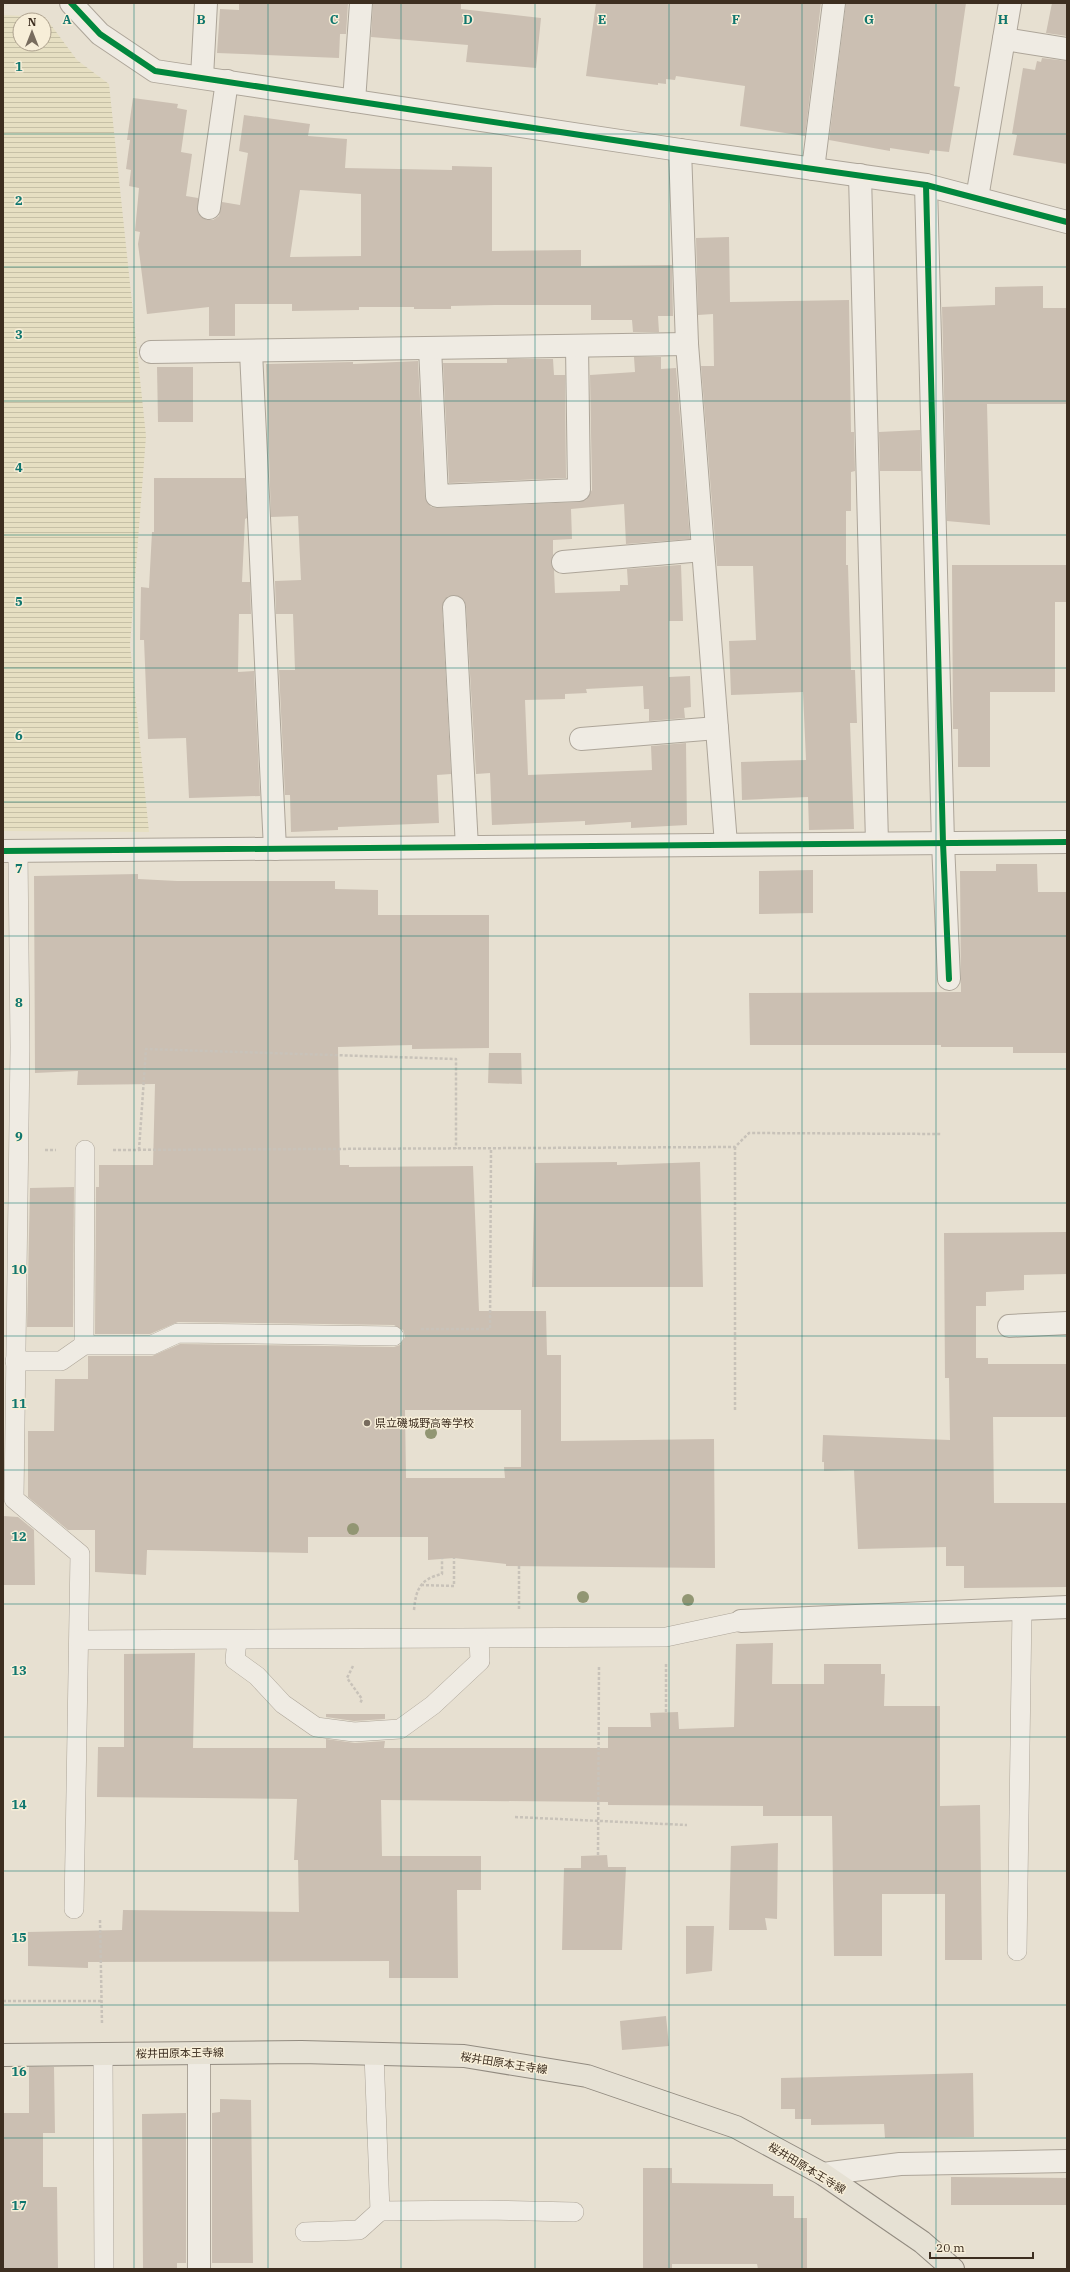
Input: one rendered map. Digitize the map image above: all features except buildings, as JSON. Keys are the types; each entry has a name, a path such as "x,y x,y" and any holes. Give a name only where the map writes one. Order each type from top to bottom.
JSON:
{"main road":[{"name":"桜井田原本王寺線","path":"3,2055 199,2053 464,2056 587,2076 736,2127 823,2174 922,2242 953,2269"}],"street":[{"path":"72,3 100,34 155,70 680,150 926,185 1067,222"},
{"path":"202,77 206,3"},
{"path":"354,101 361,3"},
{"path":"813,169 834,3"},
{"path":"977,198 1010,3"},
{"path":"1004,39 1067,49"},
{"path":"209,208 227,81"},
{"path":"680,150 687,344 726,844"},
{"path":"860,175 876,843"},
{"path":"926,185 943,843 949,979"},
{"path":"151,352 251,352 687,344"},
{"path":"430,348 438,496 579,490 577,346"},
{"path":"251,352 275,849"},
{"path":"563,562 704,550"},
{"path":"454,607 467,847"},
{"path":"581,739 717,728"},
{"path":"10,851 1067,842"},
{"path":"1009,1326 1067,1323"},
{"path":"741,1621 1067,1607"},
{"path":"199,2053 199,2269"},
{"path":"823,2174 900,2164 1067,2161"}],"lane":[{"path":"10,851 18,1150 14,1499 80,1554 74,1909"},
{"path":"84,1345 85,1150"},
{"path":"15,1361 61,1361 84,1345 152,1345 178,1333 394,1336"},
{"path":"1017,1951 1022,1609"},
{"path":"79,1640 479,1639 599,1637 666,1638 741,1621"},
{"path":"237,1640 235,1660 257,1676 283,1704 316,1727 354,1732 400,1729 433,1704 480,1661 479,1639"},
{"path":"103,2054 104,2269"},
{"path":"374,2054 380,2211"},
{"path":"305,2232 359,2230 380,2211 485,2210 574,2212"}],"path":[{"path":"139,1150 146,1049 456,1059 456,1149"},
{"path":"18,1150 735,1147 749,1133 942,1134"},
{"path":"735,1147 735,1412"},
{"path":"394,1336 411,1328 490,1328 491,1148"},
{"path":"413,1639 415,1597 420,1585 428,1577 442,1574 442,1558"},
{"path":"420,1585 454,1586 454,1558"},
{"path":"518,1566 518,1638"},
{"path":"598,1855 599,1637"},
{"path":"666,1638 666,1712"},
{"path":"354,1732 354,1721 362,1699 347,1678 359,1655 359,1639"},
{"path":"515,1817 598,1820 687,1826"},
{"path":"74,1909 101,1921 103,2054"},
{"path":"3,2001 102,2001"}],"shaded area":[{"path":"3,15 12,15 12,52 52,52 52,26 77,60 109,84 146,436 130,645 149,832 3,831"}],"cycle path":[{"path":"71,3 100,34 155,71 680,150 926,185 1067,222"},
{"path":"926,185 943,843 949,979"},
{"path":"3,851 1067,842"}],"place":[{"name":"県立磯城野高等学校","path":"367,1423"}]}
